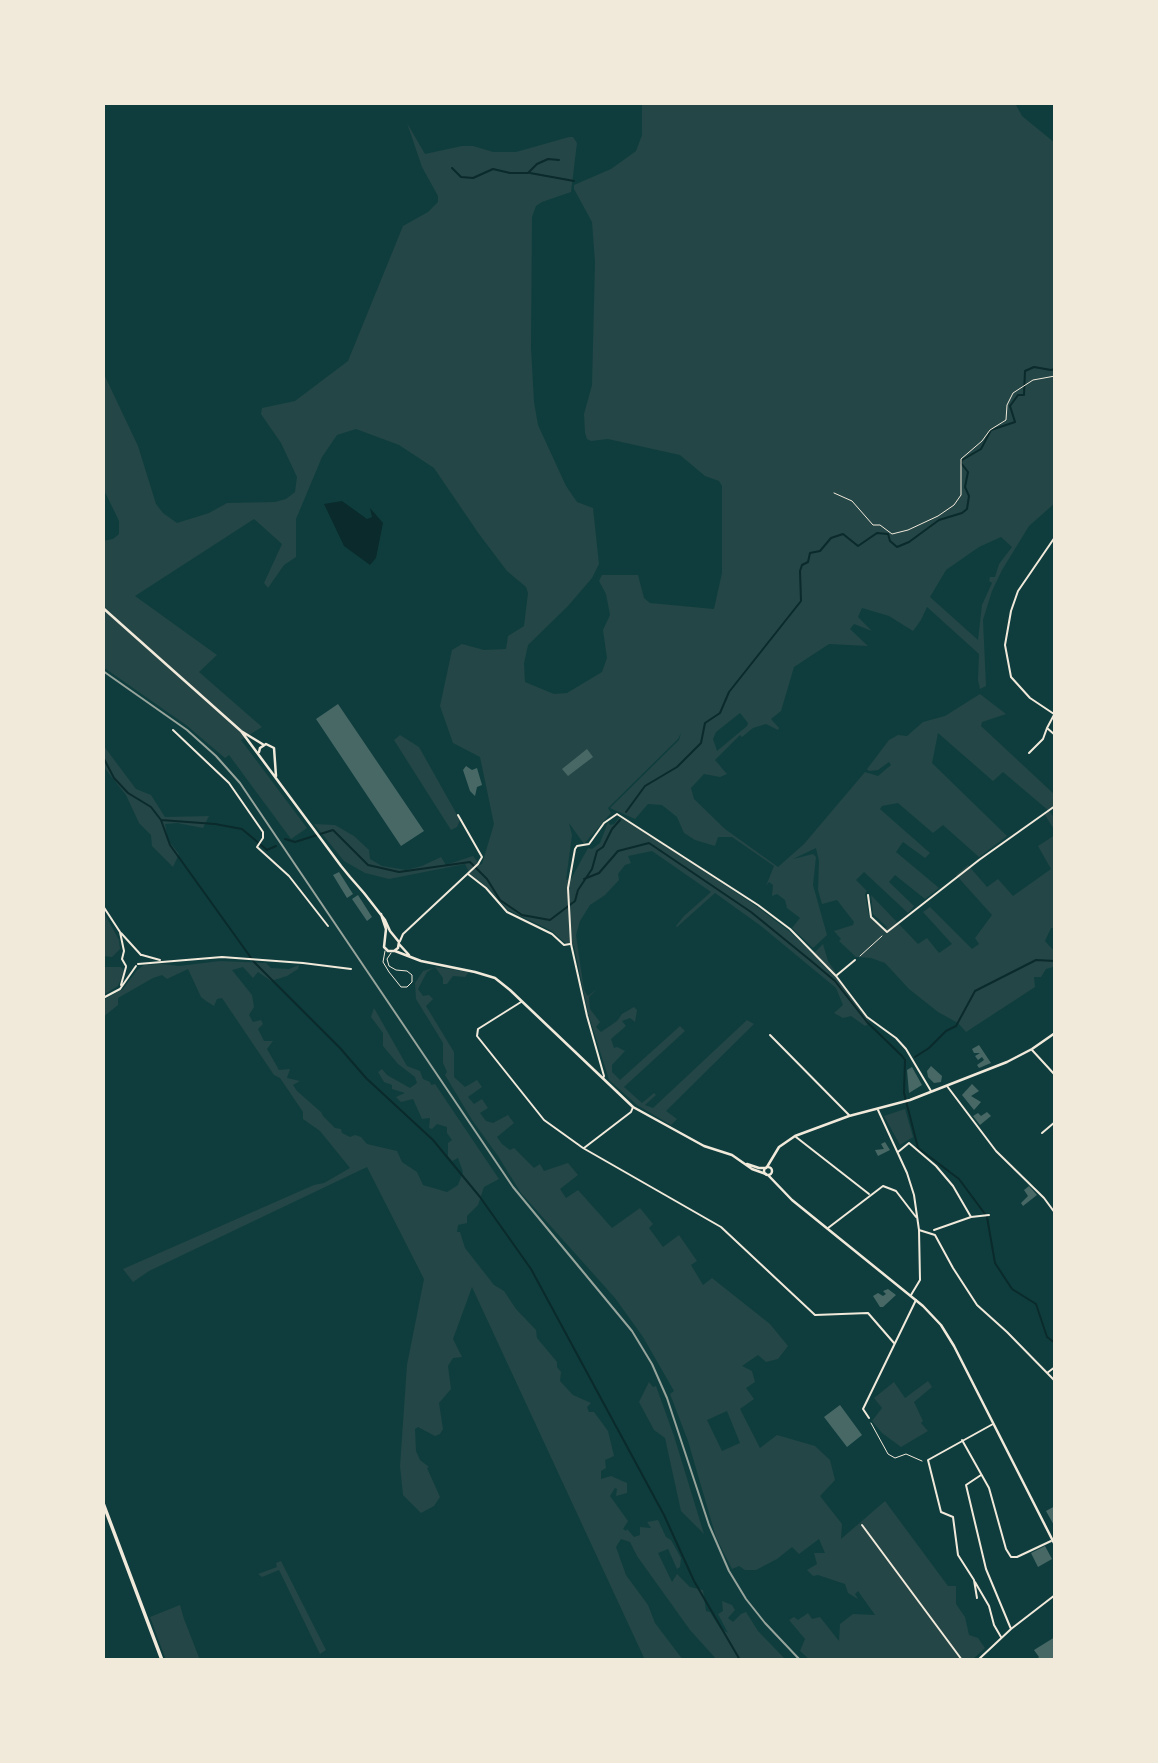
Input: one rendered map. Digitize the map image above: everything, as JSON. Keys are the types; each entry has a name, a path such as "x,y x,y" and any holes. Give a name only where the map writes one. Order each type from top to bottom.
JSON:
{"main road":[{"path":"103,1503 162,1660"}],"street":[{"path":"1029,753 1043,738 1054,713 1030,698 1011,677 1005,645 1018,591 1055,537"},
{"path":"103,608 242,731 264,745 272,746 277,780"},
{"path":"1047,728 1055,735"},
{"path":"173,730 229,783 261,828 263,836 257,846 289,876 328,926"},
{"path":"242,731 316,832 381,914 399,943 414,958"},
{"path":"259,752 264,745"},
{"path":"265,760 274,756"},
{"path":"868,895 871,917 887,932 979,860 1055,806"},
{"path":"602,1079 604,1076 571,944 568,902 573,853 577,846 589,844 604,823 617,814 758,905 790,929 836,976 867,1017 897,1038 910,1054 931,1091"},
{"path":"386,937 402,934 478,864 482,857 458,815"},
{"path":"468,873 486,888 507,912 552,934 564,944 571,944"},
{"path":"103,906 132,948 141,955 164,961"},
{"path":"381,914 386,937 383,942 385,949 490,976 522,1001 633,1107 704,1146 753,1167 767,1167 772,1171"},
{"path":"120,932 124,951 122,959 126,966 120,989"},
{"path":"394,951 402,934"},
{"path":"124,951 132,948"},
{"path":"103,999 120,989 141,955"},
{"path":"126,966 222,957 351,969"},
{"path":"836,976 855,960"},
{"path":"522,1001 478,1029 477,1036 536,1111 583,1148 721,1227 815,1315 869,1313 894,1343"},
{"path":"767,1174 767,1167 779,1147 795,1136 849,1116 900,1104 1032,1049 1055,1033"},
{"path":"770,1035 849,1116"},
{"path":"1032,1049 1055,1075"},
{"path":"947,1085 996,1151 1055,1213"},
{"path":"583,1148 631,1112 633,1107"},
{"path":"878,1109 914,1195 919,1230 920,1280 911,1295"},
{"path":"1042,1133 1054,1123"},
{"path":"795,1136 870,1195"},
{"path":"898,1152 909,1143 936,1166 953,1186 971,1217"},
{"path":"774,1157 772,1171 776,1183"},
{"path":"743,1162 752,1170 767,1174 785,1194 930,1313 949,1337 1055,1545"},
{"path":"767,1174 772,1171"},
{"path":"827,1228 883,1186 896,1191 917,1219"},
{"path":"934,1230 971,1217 989,1215"},
{"path":"919,1230 935,1235 977,1305 1055,1381"},
{"path":"869,1418 863,1409 916,1300"},
{"path":"1046,1373 1055,1367"},
{"path":"994,1424 928,1460 941,1512 953,1517 958,1555 989,1606 1001,1638"},
{"path":"962,1440 995,1505 1006,1549 1011,1557 1017,1557 1052,1540"},
{"path":"981,1475 965,1485 986,1569 1011,1629"},
{"path":"862,1525 962,1660"},
{"path":"974,1580 977,1598"},
{"path":"978,1660 1011,1629 1055,1595"}],"lane":[{"path":"385,949 384,965 399,985 407,987 413,980 411,973 393,969 387,964 387,959 394,951"}],"path":[{"path":"834,493 852,501 873,525 880,525 895,534 938,516 954,505 962,492 961,460 990,430 1007,419 1007,402 1026,383 1055,376"},
{"path":"855,960 887,932"},
{"path":"869,1418 888,1454 895,1458 906,1454 919,1461 928,1460"}],"shaded area":[{"path":"642,103 1015,103 1022,116 1055,143 1055,503 1029,526 992,591 983,620 986,686 980,689 979,654 927,607 913,631 889,616 862,608 858,617 872,631 854,624 850,629 868,646 829,644 794,667 781,711 771,719 778,730 766,724 753,728 742,737 740,735 715,760 727,774 720,777 704,774 691,788 694,799 725,829 778,867 804,844 865,772 878,776 891,765 889,762 878,770 867,769 889,740 898,735 907,736 923,722 945,716 980,694 1006,714 982,722 981,726 1055,795 1055,805 1049,811 1003,772 993,781 938,733 932,763 1007,836 979,857 943,825 933,833 898,803 882,806 880,809 930,853 925,858 903,842 896,852 939,888 925,899 895,875 889,882 914,906 908,913 864,872 856,880 867,891 865,894 869,916 884,930 887,927 873,914 871,895 918,944 927,938 939,953 952,944 923,912 930,907 972,949 979,944 975,938 992,915 956,875 968,865 987,887 998,879 1013,896 1051,869 1038,846 1055,835 1055,928 1051,928 1045,941 1055,952 1055,970 1053,967 1046,969 1041,977 1034,977 1035,987 966,1032 958,1023 938,1012 909,989 885,963 856,957 839,941 841,939 834,931 853,925 854,922 837,900 822,904 818,890 819,861 816,848 793,859 813,854 816,857 813,885 827,935 813,948 792,928 800,918 787,908 785,900 777,894 772,896 773,885 769,882 766,886 774,866 732,837 718,837 715,846 695,840 684,833 677,817 662,805 648,804 635,819 610,808 679,740 681,733 608,808 611,813 584,844 569,823 572,835 566,880 571,879 588,848 592,849 600,843 608,822 610,825 614,824 619,818 630,822 756,906 813,954 823,944 828,961 870,1023 865,1026 851,1016 843,1018 834,1013 843,1005 836,988 761,926 715,893 677,927 684,916 711,892 652,851 628,856 631,863 625,865 618,874 619,880 605,895 590,905 580,921 576,935 584,990 588,996 597,989 589,997 590,1009 600,1022 596,1027 601,1032 622,1014 634,1007 637,1010 635,1022 630,1018 622,1021 626,1026 611,1039 614,1048 625,1051 612,1065 612,1072 620,1080 680,1026 685,1031 624,1087 642,1103 654,1093 656,1095 645,1105 653,1108 747,1020 754,1024 666,1111 677,1119 671,1125 637,1105 609,1080 588,1013 574,946 564,942 552,931 508,910 488,888 470,874 465,864 389,879 365,873 344,861 314,824 335,825 354,836 369,850 370,859 382,866 406,870 441,857 446,865 473,856 482,864 494,824 480,757 453,743 440,706 452,650 462,644 484,650 506,649 508,636 524,626 528,593 526,587 507,571 479,534 434,468 399,445 356,429 337,435 322,457 296,519 296,557 284,565 268,588 264,583 282,544 254,519 135,596 217,655 199,672 262,727 241,740 307,828 291,839 229,755 225,758 186,725 103,667 103,541 113,539 119,534 119,521 103,488 103,372 138,446 156,504 177,523 209,513 227,503 275,502 286,499 295,492 297,477 281,443 261,414 262,408 295,401 348,361 403,226 428,212 438,202 438,196 422,167 407,123 425,154 462,146 493,152 516,152 569,137 573,137 577,143 571,192 542,202 536,206 532,217 531,348 538,425 566,486 577,502 593,508 599,564 592,578 568,606 528,645 524,663 525,682 554,694 567,693 602,672 607,658 603,630 610,615 606,594 599,581 602,575 638,575 644,598 650,603 714,609 722,573 722,486 719,481 705,476 680,455 608,439 591,441 585,433 584,414 592,385 595,262 592,222 574,185 611,169 636,151 642,135","holes":["1001,537 1012,547 999,564 995,577 990,577 989,581 992,583 982,605 978,640 930,597 946,570 979,547","740,713 748,723 717,751 713,739 716,732"]},
{"path":"342,501 367,519 372,517 370,508 383,523 376,558 370,565 344,546 324,504"},
{"path":"400,735 419,747 460,820 457,827 451,830 394,740"},
{"path":"103,745 136,789 151,795 165,817 209,816 203,828 177,823 165,824 168,840 179,854 173,867 152,846 151,835 139,823 126,795 103,766"},
{"path":"1049,811 1055,819 1055,831 1045,815"},
{"path":"103,911 119,940 120,949 112,957 103,956"},
{"path":"220,961 266,963 271,968 289,969 299,965 298,969 287,976 271,981 258,972 253,978 243,967 232,970 252,995 254,1007 249,1015 253,1022 261,1020 263,1024 258,1029 264,1041 273,1041 267,1049 279,1070 290,1069 287,1078 300,1081 293,1085 297,1091 335,1128 341,1129 342,1133 350,1137 361,1137 367,1144 397,1151 402,1162 417,1172 423,1185 447,1192 458,1185 463,1172 458,1158 452,1161 448,1156 448,1143 452,1140 447,1133 447,1127 437,1124 432,1129 429,1128 430,1118 422,1119 413,1099 401,1102 396,1097 405,1093 392,1089 392,1085 384,1082 378,1072 382,1069 387,1075 410,1088 417,1083 415,1077 398,1064 383,1046 383,1033 371,1017 374,1008 407,1066 420,1071 423,1079 431,1085 435,1084 499,1179 484,1187 478,1205 467,1216 467,1223 458,1225 457,1232 460,1232 465,1248 494,1285 504,1291 516,1309 536,1330 537,1338 557,1362 561,1372 560,1381 573,1395 591,1403 587,1407 589,1412 594,1412 608,1431 614,1456 605,1460 606,1468 601,1471 601,1479 611,1476 627,1483 627,1493 616,1496 615,1488 610,1496 628,1521 623,1529 627,1529 634,1537 640,1535 640,1527 651,1528 647,1522 658,1520 681,1558 680,1567 677,1569 668,1549 658,1553 672,1582 677,1574 690,1587 703,1590 706,1611 710,1612 720,1628 728,1633 718,1614 723,1611 722,1601 732,1605 735,1610 728,1618 733,1622 746,1612 758,1631 786,1660 717,1660 690,1630 637,1556 630,1542 621,1539 616,1547 626,1575 648,1605 655,1623 683,1660 645,1660 472,1287 453,1339 462,1357 453,1358 448,1366 451,1389 439,1403 443,1429 435,1436 418,1427 415,1429 416,1451 420,1460 429,1467 427,1468 440,1497 434,1506 421,1513 403,1495 400,1466 407,1365 424,1279 367,1167 149,1271 133,1282 123,1269 324,1183 350,1168 320,1131 303,1119 303,1112 280,1078 274,1075 222,998 217,999 214,1006 201,997 188,969 167,979 162,975 153,978 118,998 118,1005 103,1017 103,1000 123,989 144,965 179,966"},
{"path":"103,967 121,967 124,971 118,986 103,995"},
{"path":"435,967 469,972 465,977 453,976 447,984 443,984 443,978"},
{"path":"434,968 427,972 418,989 423,996 429,995 433,999 426,1006 454,1052 454,1077 465,1087 477,1080 482,1087 468,1097 474,1104 482,1099 488,1108 480,1113 486,1121 493,1123 508,1115 514,1123 497,1137 502,1144 510,1150 514,1148 534,1168 540,1164 544,1171 568,1163 578,1175 560,1189 566,1198 578,1190 612,1228 640,1208 653,1224 649,1228 663,1247 679,1235 697,1261 691,1265 703,1285 712,1278 770,1324 788,1346 778,1359 766,1362 758,1355 742,1366 752,1371 755,1382 746,1388 754,1399 740,1409 760,1448 777,1435 815,1446 830,1460 835,1480 820,1496 842,1524 841,1539 885,1501 948,1586 956,1586 956,1604 965,1617 969,1635 978,1638 985,1648 972,1660 810,1660 800,1651 805,1639 789,1620 794,1617 798,1620 808,1613 812,1619 820,1617 839,1641 840,1624 853,1614 875,1615 858,1591 855,1594 858,1599 848,1593 845,1584 818,1575 813,1576 807,1570 817,1564 814,1553 825,1553 819,1539 799,1554 792,1547 756,1570 745,1570 739,1566 732,1569 716,1537 688,1441 670,1394 674,1391 643,1337 615,1298 521,1193 445,1075 447,1072 443,1063 443,1043 416,999 415,983 423,971","holes":["727,1411 740,1443 722,1451 707,1420"]},
{"path":"905,1109 913,1137 900,1145 884,1116"},
{"path":"928,1381 932,1387 914,1402 923,1421 921,1423 928,1431 901,1447 882,1433 872,1421 882,1408 874,1398 894,1382 905,1398"},
{"path":"649,1382 653,1387 656,1386 704,1534 681,1511 665,1438 654,1430 639,1402"},
{"path":"281,1561 326,1650 320,1654 279,1570 262,1577 258,1574 277,1567 276,1563"},
{"path":"180,1605 200,1660 166,1660 150,1617"}],"building":[{"path":"338,704 424,831 401,846 316,719"},
{"path":"587,749 593,757 568,776 562,769"},
{"path":"466,766 472,770 477,768 482,785 477,787 475,796 470,791 463,770"},
{"path":"339,872 353,894 347,898 333,875"},
{"path":"358,895 372,917 367,921 352,899"},
{"path":"979,1045 991,1063 979,1068 977,1065 984,1060 982,1057 978,1060 975,1056 980,1053 974,1053 972,1049"},
{"path":"931,1066 942,1076 941,1082 934,1083 928,1077 927,1071"},
{"path":"912,1067 922,1085 909,1093 907,1070"},
{"path":"972,1084 979,1091 971,1096 981,1102 974,1110 962,1095"},
{"path":"987,1112 991,1116 980,1125 973,1116 978,1113 981,1116"},
{"path":"885,1142 890,1150 878,1156 875,1150 884,1149 881,1144"},
{"path":"1029,1186 1037,1195 1023,1206 1021,1203 1028,1196 1024,1190"},
{"path":"888,1289 896,1295 880,1307 873,1296 878,1293 883,1296 886,1294 883,1291"},
{"path":"840,1405 862,1435 847,1447 824,1417"},
{"path":"1055,1506 1055,1527 1046,1511"},
{"path":"1045,1546 1052,1559 1038,1567 1031,1553"},
{"path":"1055,1637 1055,1657 1051,1660 1036,1660 1039,1657 1034,1650"}],"waterway":[{"path":"452,168 461,177 473,178 493,169 528,173 537,164 548,159 559,160"},
{"path":"530,173 574,181"},
{"path":"626,812 645,786 677,767 701,743 705,723 720,713 729,692 801,601 800,571 802,565 808,562 810,553 820,551 831,538 843,534 858,546 877,533 888,534 890,541 897,547 909,542 939,520 962,513 967,509 969,496 965,487 968,472 961,463 962,460 981,449 991,430 1015,422 1010,406 1018,395 1024,395 1025,371 1034,367 1055,369"},
{"path":"103,757 114,778 128,793 151,807 161,820 170,845 254,962 340,1048 366,1078 433,1140 480,1197 531,1269 664,1515 694,1581 740,1660"},
{"path":"161,820 242,829 267,850 276,846"},
{"path":"285,839 295,842 333,830 368,865 399,872 470,862 487,879 500,900 522,915 550,920 575,901 578,890 592,869 597,851 603,847 620,820"},
{"path":"584,879 599,873 618,851 649,843 751,912 810,960 835,981 867,1022 905,1060 904,1093 918,1148 959,1179 985,1214"},
{"path":"915,1057 956,1026 975,991 1036,960 1055,961"},
{"path":"987,1217 995,1263 1012,1289 1036,1304 1047,1337 1055,1343"}],"railway":[{"path":"103,671 187,730 216,756 240,783 513,1187 632,1331 652,1364 667,1398 709,1525 729,1571 765,1623 800,1660"}]}
